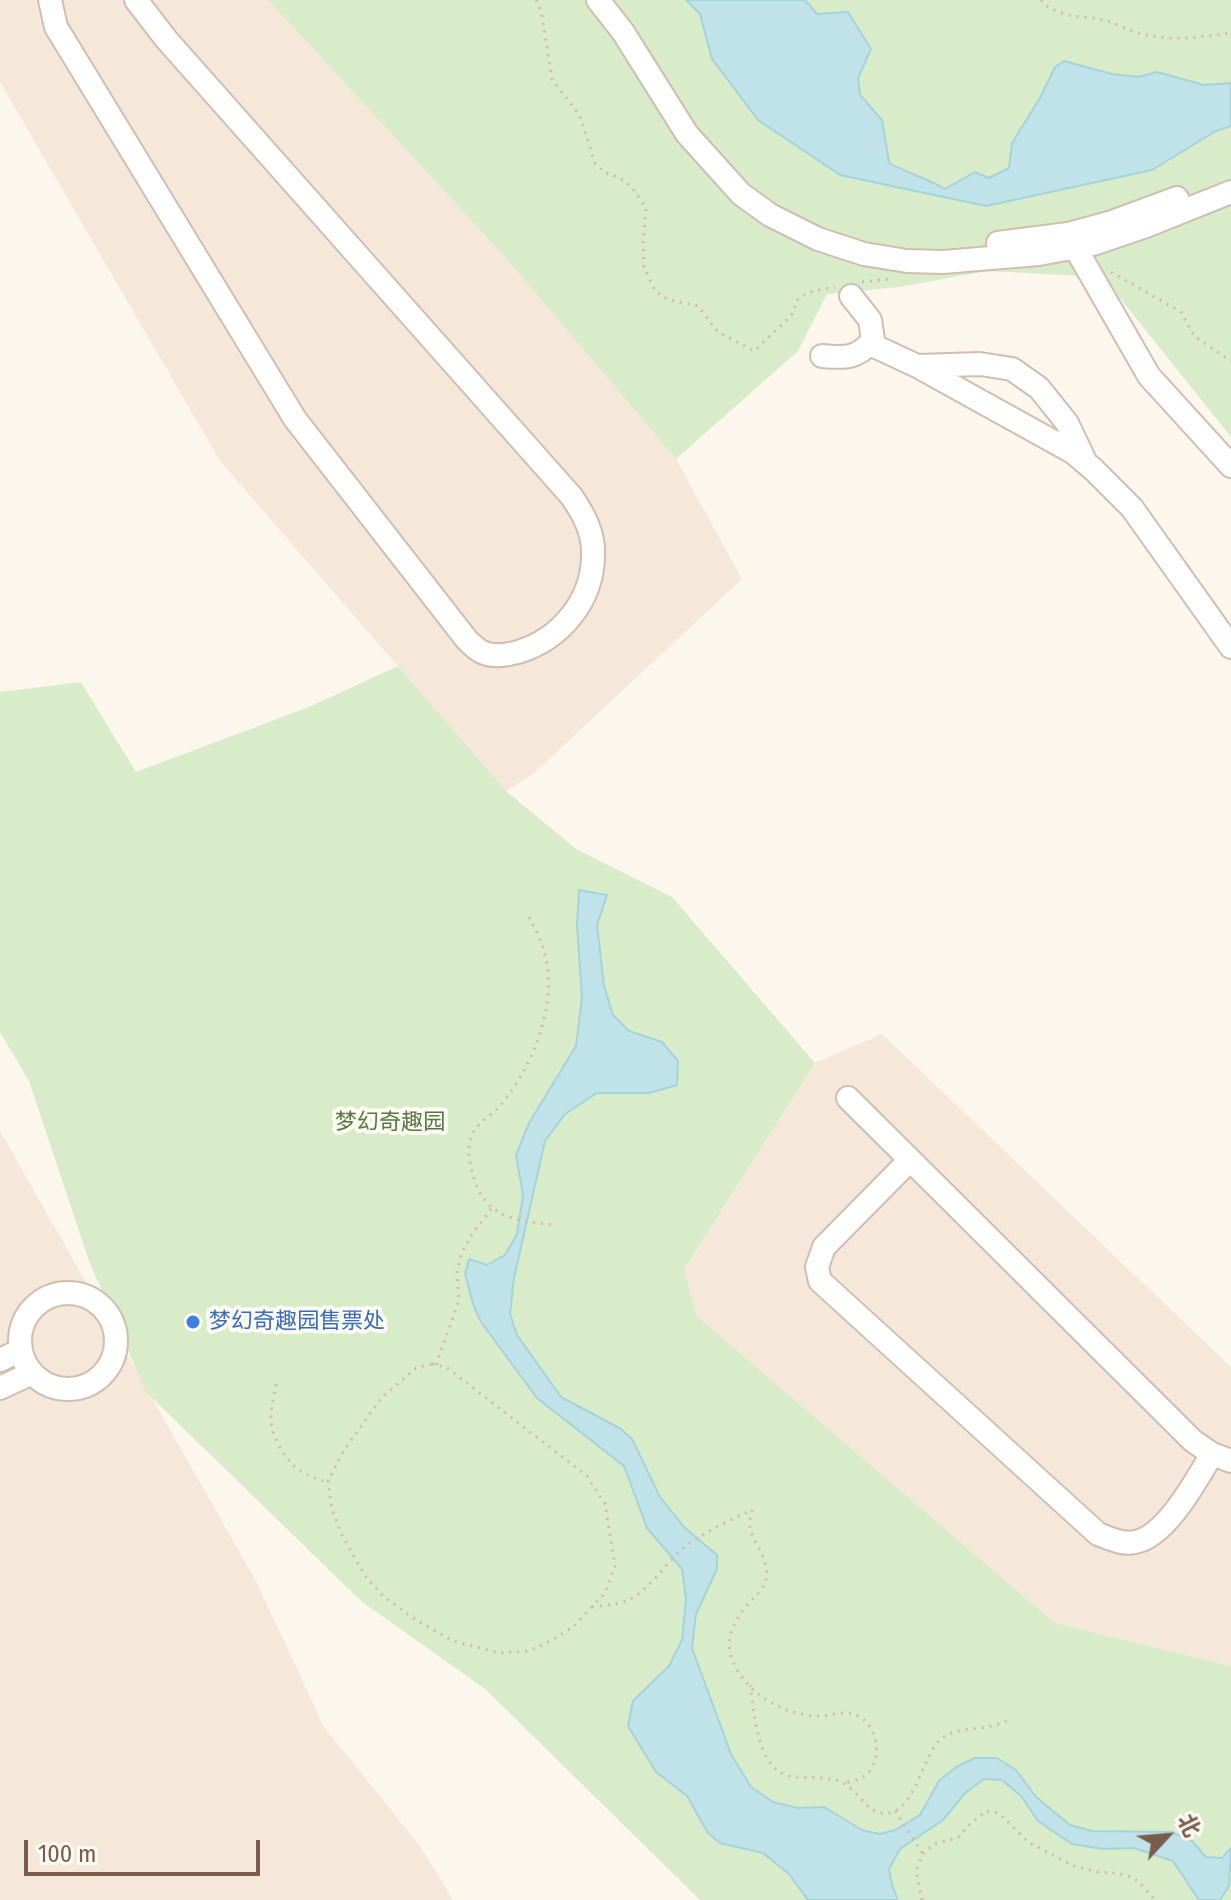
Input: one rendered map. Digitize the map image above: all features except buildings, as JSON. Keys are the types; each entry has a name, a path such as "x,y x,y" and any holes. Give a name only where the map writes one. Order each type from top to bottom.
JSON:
{"street":[{"path":"50,0 56,27 295,419 467,640 484,653 507,655 548,639 565,625 591,579 594,553 590,528 578,505 166,39 136,0"},
{"path":"598,0 623,32 687,134 741,194 770,215 818,239 864,254 907,261 943,262 1025,256 1231,178"},
{"path":"616,0 638,28 709,143 745,181 773,204 866,242 900,248 1022,241 1093,244 1231,192"},
{"path":"1071,241 1149,376 1231,466"},
{"path":"822,356 846,358 865,350 873,340 870,320 849,289"},
{"path":"870,344 917,366 1085,462 1132,508 1231,647"},
{"path":"917,366 980,364 1012,369 1039,388 1067,423 1085,462"},
{"path":"848,1098 1193,1441 1222,1458 1169,1519 1150,1535 1135,1542 1119,1542 1098,1534 820,1281 817,1267 824,1247 910,1160"},
{"path":"60,1293 90,1297 102,1306 116,1334 116,1349 111,1364 102,1376 89,1385 74,1389 59,1388 44,1382 32,1373 21,1350 20,1334 25,1320 34,1307 60,1293"},
{"path":"0,1360 21,1350"},
{"path":"0,1388 32,1373"}],"path":[{"path":"536,0 541,10 552,79 580,116 595,163 604,172 631,186 646,208 644,267 655,291 669,300 698,306 718,332 754,351 791,316 798,299 809,292 849,289 899,277"},
{"path":"1041,0 1047,7 1069,16 1107,20 1140,34 1188,39 1231,33"},
{"path":"1087,268 1101,266 1181,312 1194,336 1231,361"},
{"path":"529,917 544,949 548,976 547,1004 540,1035 514,1088 471,1137 468,1155 486,1204 501,1214 524,1222 556,1225"},
{"path":"436,1365 459,1300 457,1272 461,1254 492,1208"},
{"path":"436,1365 446,1367 587,1476 605,1504 615,1566 605,1593 574,1626 529,1651 500,1653 453,1641 416,1620 383,1596 365,1576 342,1535 332,1509 328,1482 341,1455 381,1398 416,1368 436,1365"},
{"path":"276,1384 270,1417 279,1445 294,1466 313,1478 328,1482"},
{"path":"592,1607 628,1600 648,1586 679,1552 699,1537 752,1510 749,1526 765,1561 766,1579 732,1627 728,1646 733,1663 742,1679 750,1685 767,1701 795,1714 854,1714 870,1725 876,1736 876,1753 863,1778 843,1783 821,1778 789,1777 777,1771 766,1759 760,1741 750,1685"},
{"path":"843,1783 868,1807 883,1814 895,1811 905,1804 940,1739 951,1733 994,1726 1008,1720"},
{"path":"895,1811 923,1854"},
{"path":"922,1900 916,1871 923,1854 934,1844 958,1838 986,1811 999,1813 1028,1842 1074,1866 1132,1877 1155,1900"}],"shaded area":[{"path":"0,0 268,0 504,256 676,459 742,579 533,774 506,791 220,461 0,82"},
{"path":"882,1034 1231,1367 1231,1666 1055,1623 697,1316 684,1271 815,1063"},
{"path":"0,1131 256,1581 324,1727 420,1846 453,1900 0,1900"}],"green space":[{"path":"268,0 1231,0 1231,437 1103,277 987,271 899,287 827,294 798,351 676,459 504,256"},
{"name":"梦幻奇趣园","path":"398,666 506,791 576,849 672,897 815,1063 684,1270 697,1316 1055,1623 1231,1666 1231,1900 700,1900 485,1689 361,1601 146,1392 89,1261 29,1081 0,1032 0,692 81,682 136,772 309,707"}],"water":[{"path":"686,0 805,0 817,14 848,12 871,49 858,78 860,95 882,120 889,163 945,189 975,172 989,178 1009,168 1012,143 1055,67 1064,61 1112,74 1138,77 1157,72 1204,85 1231,83 1231,126 1216,131 1152,170 986,206 840,175 758,120 712,59 700,14"},
{"path":"579,890 607,895 597,925 604,986 613,1015 629,1031 662,1042 678,1061 677,1085 649,1093 597,1093 565,1114 545,1141 514,1278 510,1314 517,1335 561,1397 621,1429 632,1439 660,1497 684,1527 717,1555 717,1569 696,1614 692,1648 731,1754 751,1787 773,1802 798,1808 824,1807 862,1830 880,1834 895,1830 920,1815 939,1781 956,1767 975,1758 997,1758 1016,1770 1036,1797 1070,1825 1092,1831 1172,1832 1192,1841 1206,1857 1222,1858 1231,1848 1229,1886 1220,1900 1199,1900 1173,1861 1134,1848 1103,1849 1072,1844 1038,1821 1021,1796 1002,1780 984,1779 965,1793 943,1820 900,1849 889,1869 898,1900 808,1900 789,1874 763,1853 720,1843 708,1833 687,1796 656,1772 628,1726 633,1701 669,1666 682,1640 686,1599 682,1569 647,1528 624,1466 537,1398 481,1322 465,1274 469,1259 487,1265 505,1255 517,1234 523,1195 516,1155 529,1123 576,1046 582,998 577,925"}],"place":[{"name":"梦幻奇趣园售票处","path":"193,1322"}]}
